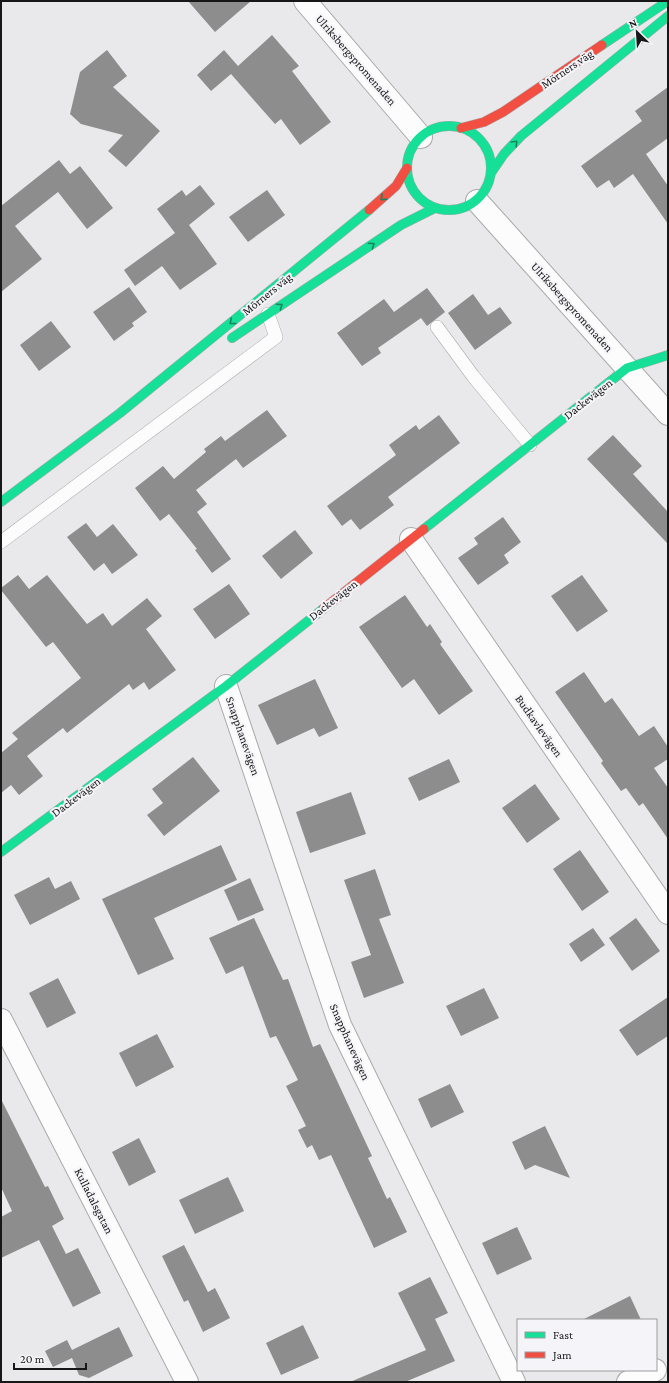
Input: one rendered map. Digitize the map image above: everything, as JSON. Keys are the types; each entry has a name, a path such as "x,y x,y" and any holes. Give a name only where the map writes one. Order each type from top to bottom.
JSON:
{"main road":[{"name":"Mörners väg","path":"461,128 484,122 503,112 668,1"},
{"name":"Mörners väg","path":"491,173 504,154 521,136 668,16"},
{"path":"437,128 461,128 470,132 483,143 491,160 491,173 486,189 476,201 459,209 444,210 435,208 427,204 415,193 408,176 408,161 413,147 422,137 437,128"},
{"name":"Mörners väg","path":"1,502 120,413 382,200 396,186 407,168"},
{"name":"Mörners väg","path":"222,344 401,225 418,215 435,208"},
{"name":"Dackevägen","path":"1,852 226,686 627,368 668,355"},
{"name":"Mörners väg","path":"120,413 203,357"}],"street":[{"name":"Ulriksbergspromenaden","path":"305,1 422,137"},
{"name":"Ulriksbergspromenaden","path":"476,201 668,414"},
{"name":"Budkavlevägen","path":"411,539 668,913"},
{"name":"Snapphanevägen","path":"226,686 340,1025 514,1382"},
{"name":"Kulladalsgatan","path":"1,1020 187,1382"},
{"path":"657,1370 668,1364"},
{"path":"628,1382 654,1371"}],"lane":[{"name":"Mörners väg","path":"1,542 276,337 268,314"},
{"path":"437,326 473,376 530,445"}],"building":[{"path":"188,1 251,1 215,32"},
{"path":"272,35 299,66 292,71 331,122 300,145 281,119 275,124 231,74 211,91 197,75 224,50 238,66"},
{"path":"107,50 127,76 113,87 160,131 126,167 108,151 123,135 81,124 70,114 80,72"},
{"path":"668,87 668,138 646,154 668,186 668,224 633,174 614,188 609,180 597,188 581,166 642,121 635,111"},
{"path":"59,160 70,174 80,166 113,208 87,229 58,192 15,226 42,259 1,292 1,206"},
{"path":"200,185 215,204 189,225 217,264 180,290 162,266 135,286 124,270 175,233 157,209 182,190 186,196"},
{"path":"267,190 285,215 248,242 229,217"},
{"path":"129,287 147,312 132,323 134,326 114,341 93,312"},
{"path":"427,288 445,312 427,326 421,318 378,348 381,353 362,366 337,333 384,299 394,312"},
{"path":"473,294 488,315 500,307 512,323 475,350 448,313"},
{"path":"51,321 71,347 39,371 20,345"},
{"path":"267,410 287,436 243,468 236,459 196,490 207,504 197,512 231,559 212,573 195,550 197,549 169,514 160,521 135,488 163,466 174,479 206,452 204,449 221,436 225,441"},
{"path":"439,415 460,443 388,497 394,505 360,530 351,519 342,526 327,506 396,455 389,445 416,425 419,430"},
{"path":"613,435 642,466 633,474 668,512 668,544 587,459"},
{"path":"503,517 521,542 504,555 509,563 478,585 458,558 478,544 474,538"},
{"path":"86,523 97,537 113,524 138,555 112,574 104,563 94,571 67,537"},
{"path":"295,530 313,553 281,579 262,556"},
{"path":"18,575 29,589 47,575 87,624 103,613 112,626 147,598 162,616 146,629 176,670 149,690 144,682 133,690 129,684 67,733 63,728 27,756 43,776 19,795 11,785 1,793 1,753 18,739 12,733 81,678 53,642 46,647 1,590 1,588"},
{"path":"582,575 608,611 577,632 551,596"},
{"path":"229,584 250,614 215,639 193,609"},
{"path":"405,595 427,627 430,624 442,642 440,644 473,691 439,715 414,679 402,688 359,627"},
{"path":"584,672 605,703 612,698 639,736 654,726 668,747 668,759 654,768 668,788 668,839 643,803 639,806 626,788 621,791 601,763 603,761 555,692"},
{"path":"315,679 338,728 319,737 314,728 277,745 258,705"},
{"path":"193,757 220,791 164,836 147,815 163,803 152,789"},
{"path":"449,759 460,782 419,801 408,778"},
{"path":"535,784 560,819 527,843 502,808"},
{"path":"351,792 366,834 310,853 296,812"},
{"path":"221,845 237,880 154,918 174,959 138,975 102,899"},
{"path":"580,850 609,892 582,911 553,869"},
{"path":"375,869 391,915 379,919 404,983 364,998 351,962 371,955 344,880"},
{"path":"49,877 55,889 71,881 80,899 30,925 14,895"},
{"path":"250,878 264,910 238,921 224,890"},
{"path":"254,918 283,980 288,979 313,1047 320,1044 372,1156 368,1158 387,1199 390,1197 407,1232 374,1248 331,1155 319,1160 312,1145 307,1148 298,1130 306,1126 286,1086 298,1080 276,1036 270,1038 243,966 226,974 209,938"},
{"path":"636,918 660,951 632,971 609,938"},
{"path":"593,928 605,945 581,962 569,944"},
{"path":"58,978 76,1013 47,1028 29,993"},
{"path":"484,988 499,1018 461,1036 446,1006"},
{"path":"668,997 668,1036 637,1056 619,1030"},
{"path":"157,1034 174,1067 136,1087 119,1053"},
{"path":"450,1084 464,1112 431,1128 418,1099"},
{"path":"1,1099 45,1187 48,1186 64,1219 52,1226 66,1254 78,1248 101,1293 73,1307 39,1240 1,1258 1,1217 12,1211 1,1187"},
{"path":"545,1126 570,1178 535,1165 525,1170 512,1142"},
{"path":"139,1138 156,1172 129,1186 112,1152"},
{"path":"228,1177 244,1211 195,1234 179,1200"},
{"path":"517,1227 532,1259 497,1275 482,1243"},
{"path":"184,1245 208,1292 215,1288 230,1318 203,1332 188,1300 184,1302 162,1256"},
{"path":"430,1277 448,1313 435,1319 455,1361 405,1382 350,1382 426,1350 398,1293"},
{"path":"630,1296 641,1319 584,1319"},
{"path":"303,1325 319,1358 281,1375 266,1343"},
{"path":"119,1327 133,1356 89,1378 79,1375 72,1358 53,1367 45,1351 67,1340 72,1350"}],"traffic: fast":[{"path":"602,45 668,1"},
{"path":"491,173 504,154 521,136 668,16"},
{"path":"449,126 465,129 472,133 484,145 488,152 491,168 488,184 484,191 472,203 465,207 449,210 433,207 426,203 414,191 410,184 407,168 410,152 414,145 426,133 433,129 449,126"},
{"path":"232,338 401,225 435,208"},
{"path":"1,502 120,413 369,210"},
{"path":"424,529 627,368 668,355"},
{"path":"1,852 226,686 323,609"}],"traffic: jam":[{"path":"461,128 484,122 503,112 602,45"},
{"path":"369,210 396,186 407,168"},
{"path":"323,609 424,529"}]}
